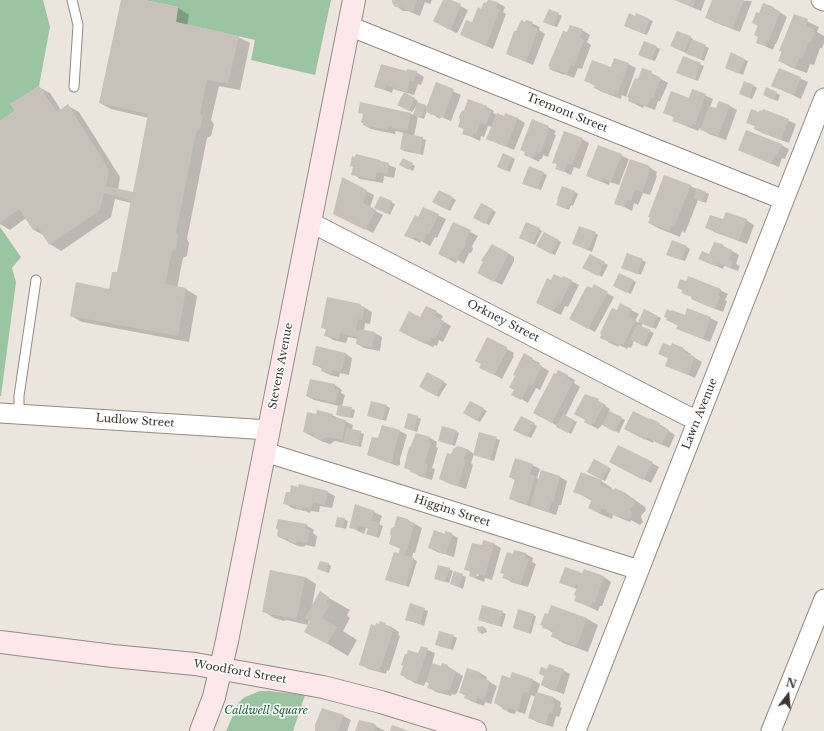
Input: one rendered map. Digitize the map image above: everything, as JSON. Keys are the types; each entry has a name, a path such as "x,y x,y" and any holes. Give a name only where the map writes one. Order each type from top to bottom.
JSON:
{"main road":[{"name":"Stevens Avenue","path":"201,731 214,697 227,641 354,0"},
{"name":"Woodford Street","path":"0,642 113,656 195,664 323,687 381,702 475,731"}],"street":[{"name":"Tremont Street","path":"349,26 784,200"},
{"name":"Lawn Avenue","path":"576,731 824,98"},
{"name":"Orkney Street","path":"310,222 697,421"},
{"name":"Ludlow Street","path":"0,413 269,430"},
{"name":"Higgins Street","path":"265,452 639,570"},
{"path":"771,731 824,599"}],"lane":[{"path":"72,0 78,25 74,87"},
{"path":"19,414 19,396 36,280"}],"green space":[{"path":"0,0 43,0 50,27 39,86 11,104 15,111 0,121"},
{"path":"144,0 331,0 315,75 251,60 255,40 176,22 178,7"},
{"path":"0,227 21,257 12,268 16,282 1,396 0,396"},
{"name":"Caldwell Square","path":"260,691 305,695 293,731 226,731 239,702 245,697"}],"building":[{"path":"121,0 144,0 178,7 176,22 239,36 228,84 207,80 200,113 203,117 200,129 196,132 176,232 178,235 176,250 172,251 165,284 186,288 178,336 70,316 76,282 109,289 112,272 117,272 131,200 104,193 100,210 49,245 38,227 33,230 19,209 0,223 0,121 15,111 10,104 39,86 57,112 68,104 109,170 106,186 133,192 148,114 99,103"},
{"path":"392,0 417,0 413,12 400,7 395,7"},
{"path":"443,0 451,0 461,4 451,29 448,29 433,21"},
{"path":"488,0 498,2 496,8 500,9 486,46 460,35 466,20 472,22 478,7 481,9 484,2 486,3"},
{"path":"674,0 696,0 693,7"},
{"path":"712,0 744,0 733,28 705,18"},
{"path":"763,3 774,7 773,9 780,12 769,41 767,40 765,46 756,43 758,37 754,35 758,25 752,23 756,12 759,13"},
{"path":"549,9 559,13 553,26 543,22"},
{"path":"629,13 635,16 636,13 650,19 644,34 624,26"},
{"path":"794,14 808,19 806,26 814,29 813,31 815,32 802,59 799,58 795,68 778,61 782,52 779,51"},
{"path":"521,20 525,22 526,20 533,22 531,26 538,29 526,62 506,54 514,31 516,31"},
{"path":"570,25 583,29 580,37 584,40 574,66 571,64 567,74 557,70 556,72 549,69 550,67 548,66 563,31 567,32"},
{"path":"677,31 691,36 684,52 670,46"},
{"path":"692,39 706,45 701,59 686,54"},
{"path":"644,41 657,46 651,60 638,55"},
{"path":"731,52 745,59 739,74 725,68"},
{"path":"683,56 701,63 695,80 676,73"},
{"path":"614,58 629,63 618,93 615,92 613,96 594,88 595,85 584,81 592,60 611,67"},
{"path":"381,64 406,71 407,69 417,71 414,81 410,80 407,92 386,85 384,90 374,87"},
{"path":"642,68 652,71 651,75 661,78 653,98 651,97 647,107 636,102 636,104 628,101 629,98 627,97 635,78 638,79"},
{"path":"779,68 801,77 794,95 771,86"},
{"path":"744,81 754,85 749,98 739,94"},
{"path":"436,82 454,89 443,118 425,111"},
{"path":"766,87 777,92 774,100 763,95"},
{"path":"692,89 706,94 695,125 692,124 691,127 672,121 674,117 663,113 671,91 689,98"},
{"path":"404,92 415,98 409,111 397,105"},
{"path":"468,99 487,106 486,109 491,111 486,124 481,122 476,134 474,133 472,137 462,134 464,129 458,127 460,120 459,117 461,112 464,110"},
{"path":"719,101 730,105 718,136 700,130 709,106 716,108"},
{"path":"360,102 411,113 407,131 388,127 388,130 363,125 363,123 361,123 363,114 358,113"},
{"path":"417,102 426,105 421,118 413,115"},
{"path":"751,109 759,112 763,109 789,119 781,140 754,129 755,126 746,123"},
{"path":"497,113 504,116 505,113 518,118 506,147 486,139"},
{"path":"532,119 549,126 547,129 549,130 540,154 536,152 531,158 524,155 525,152 520,150"},
{"path":"746,130 782,144 777,156 775,155 771,164 738,150"},
{"path":"564,131 583,138 572,165 567,163 564,172 555,169 557,164 552,163"},
{"path":"403,133 423,137 420,154 400,149"},
{"path":"598,145 622,154 611,182 603,178 601,182 586,176"},
{"path":"503,153 512,157 506,171 497,167"},
{"path":"356,154 389,163 387,174 377,172 375,180 351,175 353,167 350,166 352,156 355,157"},
{"path":"403,158 413,163 409,170 399,165"},
{"path":"630,159 650,166 650,171 642,192 635,189 631,201 627,200 624,207 614,204"},
{"path":"529,166 544,172 537,189 522,184"},
{"path":"664,175 691,185 674,227 671,226 669,231 648,223 650,218 648,217"},
{"path":"342,177 367,190 363,203 376,210 365,230 333,214"},
{"path":"562,186 575,191 570,204 568,204 566,209 556,205"},
{"path":"697,188 706,192 702,202 693,198"},
{"path":"439,190 453,197 447,210 432,202"},
{"path":"380,196 392,201 387,214 374,208"},
{"path":"481,203 493,209 485,224 473,218"},
{"path":"423,207 439,214 429,234 427,233 423,242 413,237 412,239 404,236 415,215 418,217"},
{"path":"726,212 747,219 739,240 705,228 710,215 723,219"},
{"path":"453,222 471,230 465,242 466,244 464,249 456,260 450,257 449,259 438,254"},
{"path":"526,222 540,228 532,244 519,238"},
{"path":"579,226 596,232 588,250 572,244"},
{"path":"544,232 559,240 551,254 536,246"},
{"path":"672,240 687,246 681,260 666,255"},
{"path":"714,242 723,244 723,247 732,250 729,260 733,261 730,268 717,263 715,266 698,259 702,251 709,254"},
{"path":"492,244 507,252 507,257 494,282 477,273 483,262 481,261"},
{"path":"627,253 643,259 637,274 621,268"},
{"path":"590,254 605,262 598,276 582,268"},
{"path":"619,273 634,280 627,293 613,286"},
{"path":"554,274 562,278 563,276 572,280 560,304 558,303 553,311 536,303 547,278 551,280"},
{"path":"688,276 721,289 715,309 681,293 683,290 677,288 680,279 686,281"},
{"path":"594,284 608,292 588,329 569,319 587,286 592,288"},
{"path":"327,297 361,304 360,306 365,307 362,320 358,319 356,330 359,331 359,329 375,332 372,348 356,344 357,337 340,333 339,339 324,336 326,329 321,328"},
{"path":"620,303 632,309 628,316 636,320 623,345 621,343 620,346 600,338 600,333 612,308 617,310"},
{"path":"426,306 437,311 434,316 444,321 435,339 432,337 429,342 427,341 425,344 399,331 409,311 420,317"},
{"path":"687,308 711,317 703,339 676,329 678,325 666,320 667,318 664,317 667,309 685,315"},
{"path":"644,309 658,316 652,328 638,322"},
{"path":"637,324 651,330 643,346 630,339"},
{"path":"487,337 507,347 507,351 494,375 479,368 481,364 475,361"},
{"path":"663,343 671,346 672,343 684,348 683,351 695,357 688,375 665,366 668,358 658,354"},
{"path":"316,346 346,353 341,372 332,370 331,374 321,371 322,367 312,365"},
{"path":"524,353 533,358 532,360 542,366 532,386 529,384 521,400 511,395 514,390 509,387"},
{"path":"558,370 568,375 567,379 573,382 552,423 533,413 554,373 556,374"},
{"path":"427,372 444,381 436,396 419,387"},
{"path":"310,379 335,384 334,389 338,390 335,403 306,396"},
{"path":"585,394 599,399 598,401 604,404 594,424 592,423 591,426 584,422 585,420 574,414"},
{"path":"371,401 387,405 382,420 367,416"},
{"path":"470,401 484,408 477,421 463,413"},
{"path":"338,405 352,407 350,417 336,415"},
{"path":"317,410 333,414 332,417 346,420 342,440 327,437 321,440 315,438 313,434 303,432 307,412 316,414"},
{"path":"609,411 622,417 615,432 602,425"},
{"path":"633,411 660,423 659,425 669,430 661,445 647,437 645,440 624,429"},
{"path":"408,413 418,416 414,431 404,428"},
{"path":"563,414 574,420 568,433 556,427"},
{"path":"521,416 535,423 527,437 513,430"},
{"path":"382,425 400,430 393,455 393,461 389,463 367,455 372,437 378,438"},
{"path":"442,426 456,430 452,445 438,441"},
{"path":"347,428 361,431 358,446 343,443"},
{"path":"479,432 497,437 490,460 473,455"},
{"path":"416,433 430,437 429,442 431,443 425,463 428,464 425,476 410,472 411,470 404,468 409,447"},
{"path":"618,445 653,462 643,480 609,462"},
{"path":"458,446 467,449 464,459 466,460 458,486 439,479 447,453 451,454 453,449"},
{"path":"515,458 533,464 530,474 535,476 527,504 509,499 515,479 509,477"},
{"path":"594,459 609,467 602,480 587,472"},
{"path":"541,470 560,476 553,502 552,501 548,512 530,506"},
{"path":"581,472 602,480 600,485 614,490 615,488 626,493 625,495 635,499 635,504 630,509 632,513 630,518 626,519 619,515 618,517 606,512 607,510 602,508 600,513 588,508 592,499 573,492"},
{"path":"299,484 328,491 325,505 313,502 311,509 303,507 301,510 297,509 296,506 283,504 286,492 290,492 291,485 298,487"},
{"path":"355,504 375,511 371,520 380,523 376,537 366,534 368,528 358,525 357,530 349,528"},
{"path":"397,516 415,523 407,550 404,555 414,558 406,586 385,580 394,552 399,553 400,548 389,544 391,528 394,527"},
{"path":"337,517 345,518 343,528 335,527"},
{"path":"278,519 307,524 305,529 310,530 307,543 298,541 295,543 290,543 288,539 277,536 278,530 276,528"},
{"path":"434,530 445,534 445,531 452,533 446,554 428,548"},
{"path":"483,540 494,543 485,576 477,574 476,578 469,576 470,571 464,570 472,543 482,545"},
{"path":"514,550 526,553 525,558 529,559 521,584 502,578 504,574 500,573 507,552 513,554"},
{"path":"320,561 329,563 326,572 317,569"},
{"path":"438,565 450,568 445,582 434,579"},
{"path":"565,567 580,572 579,575 581,575 584,569 604,576 595,603 592,602 591,607 574,601 576,596 574,595 578,585 576,584 574,588 559,583"},
{"path":"270,570 305,577 297,619 262,612"},
{"path":"454,571 463,574 459,587 450,584"},
{"path":"320,591 329,597 326,602 330,605 322,618 337,627 327,644 304,632 310,621 305,618"},
{"path":"410,603 425,608 420,624 405,620"},
{"path":"482,605 503,611 498,626 478,620"},
{"path":"551,605 587,618 577,646 551,637 553,631 542,628 543,626 540,625 545,613 548,614"},
{"path":"518,609 534,614 528,633 513,628"},
{"path":"380,621 386,623 385,625 392,627 391,630 393,631 379,671 359,665 371,624 375,626 376,623 379,624"},
{"path":"483,626 484,631 478,632 477,627"},
{"path":"439,631 454,635 450,649 435,645"},
{"path":"421,646 428,648 417,682 406,679 407,677 400,675 403,666 401,665 405,654 407,654 408,650 418,653"},
{"path":"432,663 441,666 442,663 448,665 447,668 456,671 450,689 444,691 444,693 427,688 429,683 426,682"},
{"path":"549,664 564,669 556,690 541,685 544,676 539,674 541,667 547,669"},
{"path":"467,668 480,672 479,677 490,681 484,700 477,698 476,702 464,698 465,695 459,693"},
{"path":"512,672 533,679 529,693 523,692 518,711 508,708 508,711 502,709 503,706 494,703 502,675 510,678"},
{"path":"536,692 554,697 553,702 555,703 552,713 549,712 546,724 528,718"},
{"path":"322,708 344,715 338,731 315,731 315,725"},
{"path":"359,720 376,725 374,731 355,731"},
{"path":"392,725 409,731 390,731"}]}
